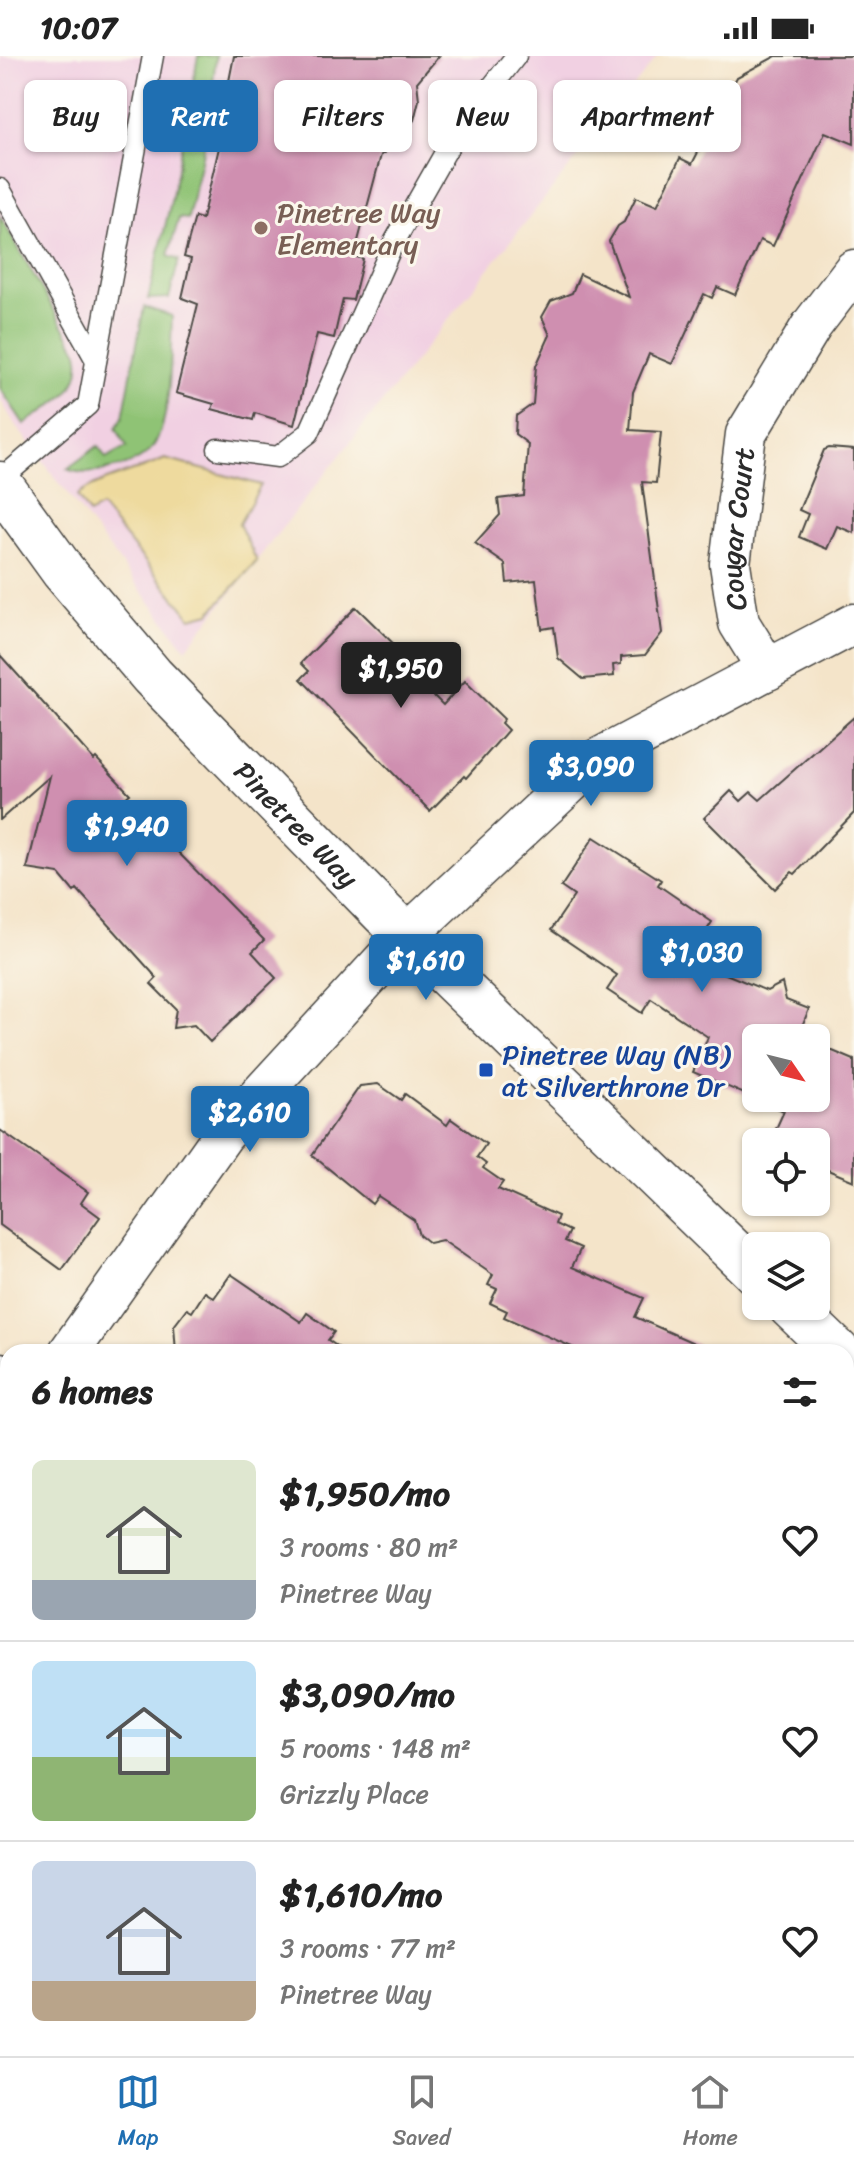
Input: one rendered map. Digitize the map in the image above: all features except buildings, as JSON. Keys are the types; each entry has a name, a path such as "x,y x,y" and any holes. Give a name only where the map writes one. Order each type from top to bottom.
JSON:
{"street":[{"name":"Cougar Court","path":"768,670 739,623 730,564 746,434 812,325 854,270"},
{"name":"Pinetree Way","path":"0,482 63,571 152,676 406,936 742,1260"},
{"path":"75,1344 223,1135 406,936 594,761 854,624"},
{"path":"805,1320 830,1344"}],"lane":[{"path":"0,482 88,405 153,56"},
{"path":"218,449 278,457 309,433 392,246 458,130 516,56"},
{"path":"0,189 96,360"}],"shaded area":[{"name":"Pinetree Way Elementary","path":"0,56 658,56 639,80 553,80 553,152 582,152 186,649 16,426 0,399"}],"green space":[{"path":"198,56 216,56 213,80 194,80"},
{"path":"180,152 203,152 188,219 179,218 168,256 179,260 169,298 148,299"},
{"path":"0,216 78,352 77,377 72,387 24,424 0,388"},
{"path":"144,307 172,316 169,390 161,429 154,444 141,458 119,467 88,473 67,469 98,446 106,458 127,447 116,428 123,417"}],"sand":[{"path":"165,459 261,485 239,524 257,561 210,613 191,618 101,507 89,514 77,496 95,485"}],"place":[{"name":"Pinetree Way Elementary","path":"261,228"},
{"name":"Pinetree Way (NB) at Silverthrone Dr","path":"486,1070"}]}
